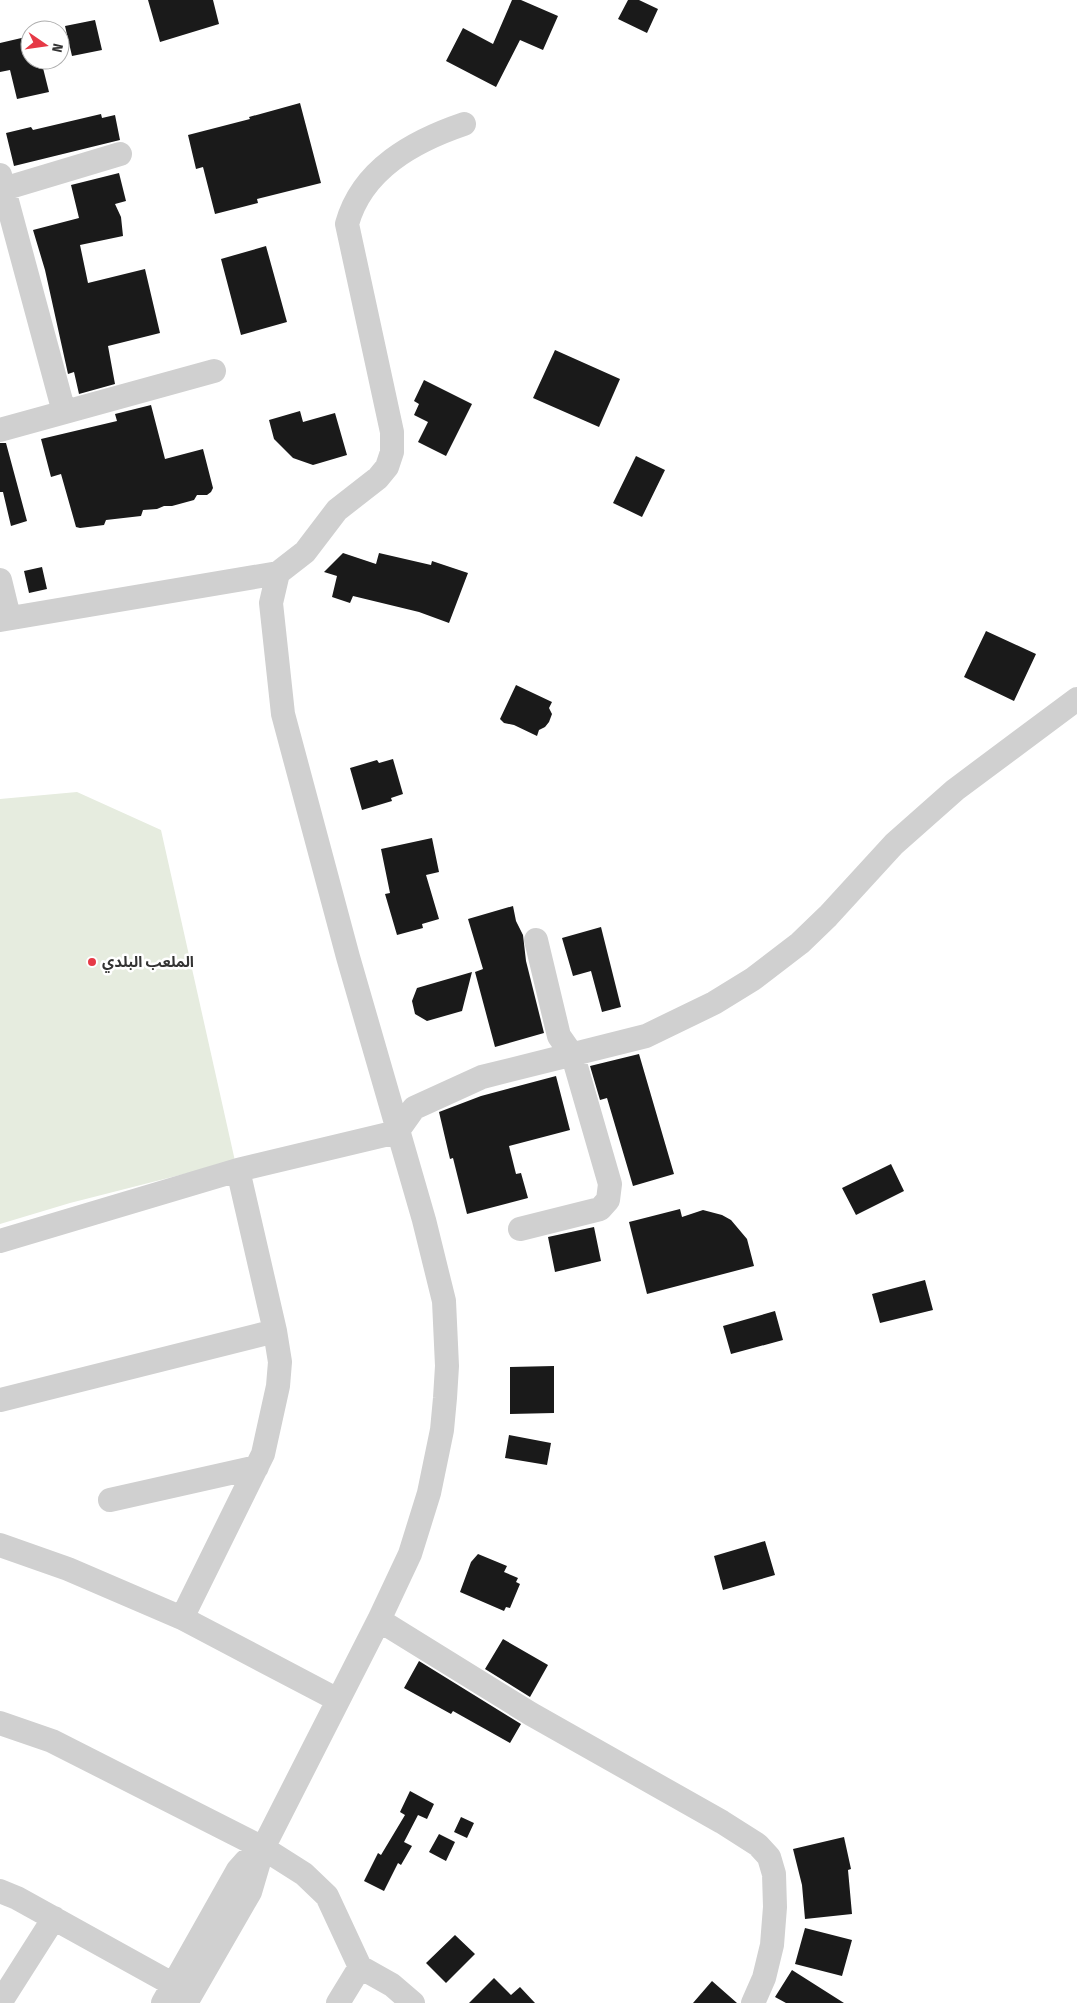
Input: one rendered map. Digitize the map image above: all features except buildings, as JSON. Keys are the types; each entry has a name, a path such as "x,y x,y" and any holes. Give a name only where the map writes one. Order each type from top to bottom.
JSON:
{"street":[{"path":"0,580 5,618 278,573 305,552 337,510 378,478 387,468 392,452 392,432 347,224 353,203 373,176 396,157 433,135 464,124"},
{"path":"64,412 1,185 120,154"},
{"path":"0,430 214,371"},
{"path":"0,1892 17,1898 54,1918 174,1997 238,1870 263,1848 379,1620 410,1554 429,1493 442,1430 447,1366 444,1301 424,1220 397,1132 284,714 271,603 278,573"},
{"path":"0,1240 238,1170 397,1132 414,1108 482,1077 573,1056 646,1036 714,1003 753,979 800,943 828,916 894,844 948,796 1077,699"},
{"path":"520,1229 600,1209 608,1200 610,1184 573,1056 559,1036 536,940"},
{"path":"182,1618 257,1467 273,1417 278,1386 280,1362 275,1330 238,1170"},
{"path":"0,1400 275,1330"},
{"path":"110,1500 257,1467"},
{"path":"0,1545 68,1569 182,1618 338,1700"},
{"path":"379,1620 531,1714 722,1822 758,1845 769,1857 774,1874 775,1907 772,1945 764,1978 753,2003"},
{"path":"0,1723 52,1741 263,1848 304,1874 327,1896 360,1967 392,1985 413,2003"},
{"path":"0,2003 54,1918"},
{"path":"338,2003 360,1967"}],"shaded area":[{"name":"الملعب البلدي","path":"77,792 161,830 235,1161 70,1203 0,1224 0,799"}],"place":[{"name":"الملعب البلدي","path":"92,962"}]}
